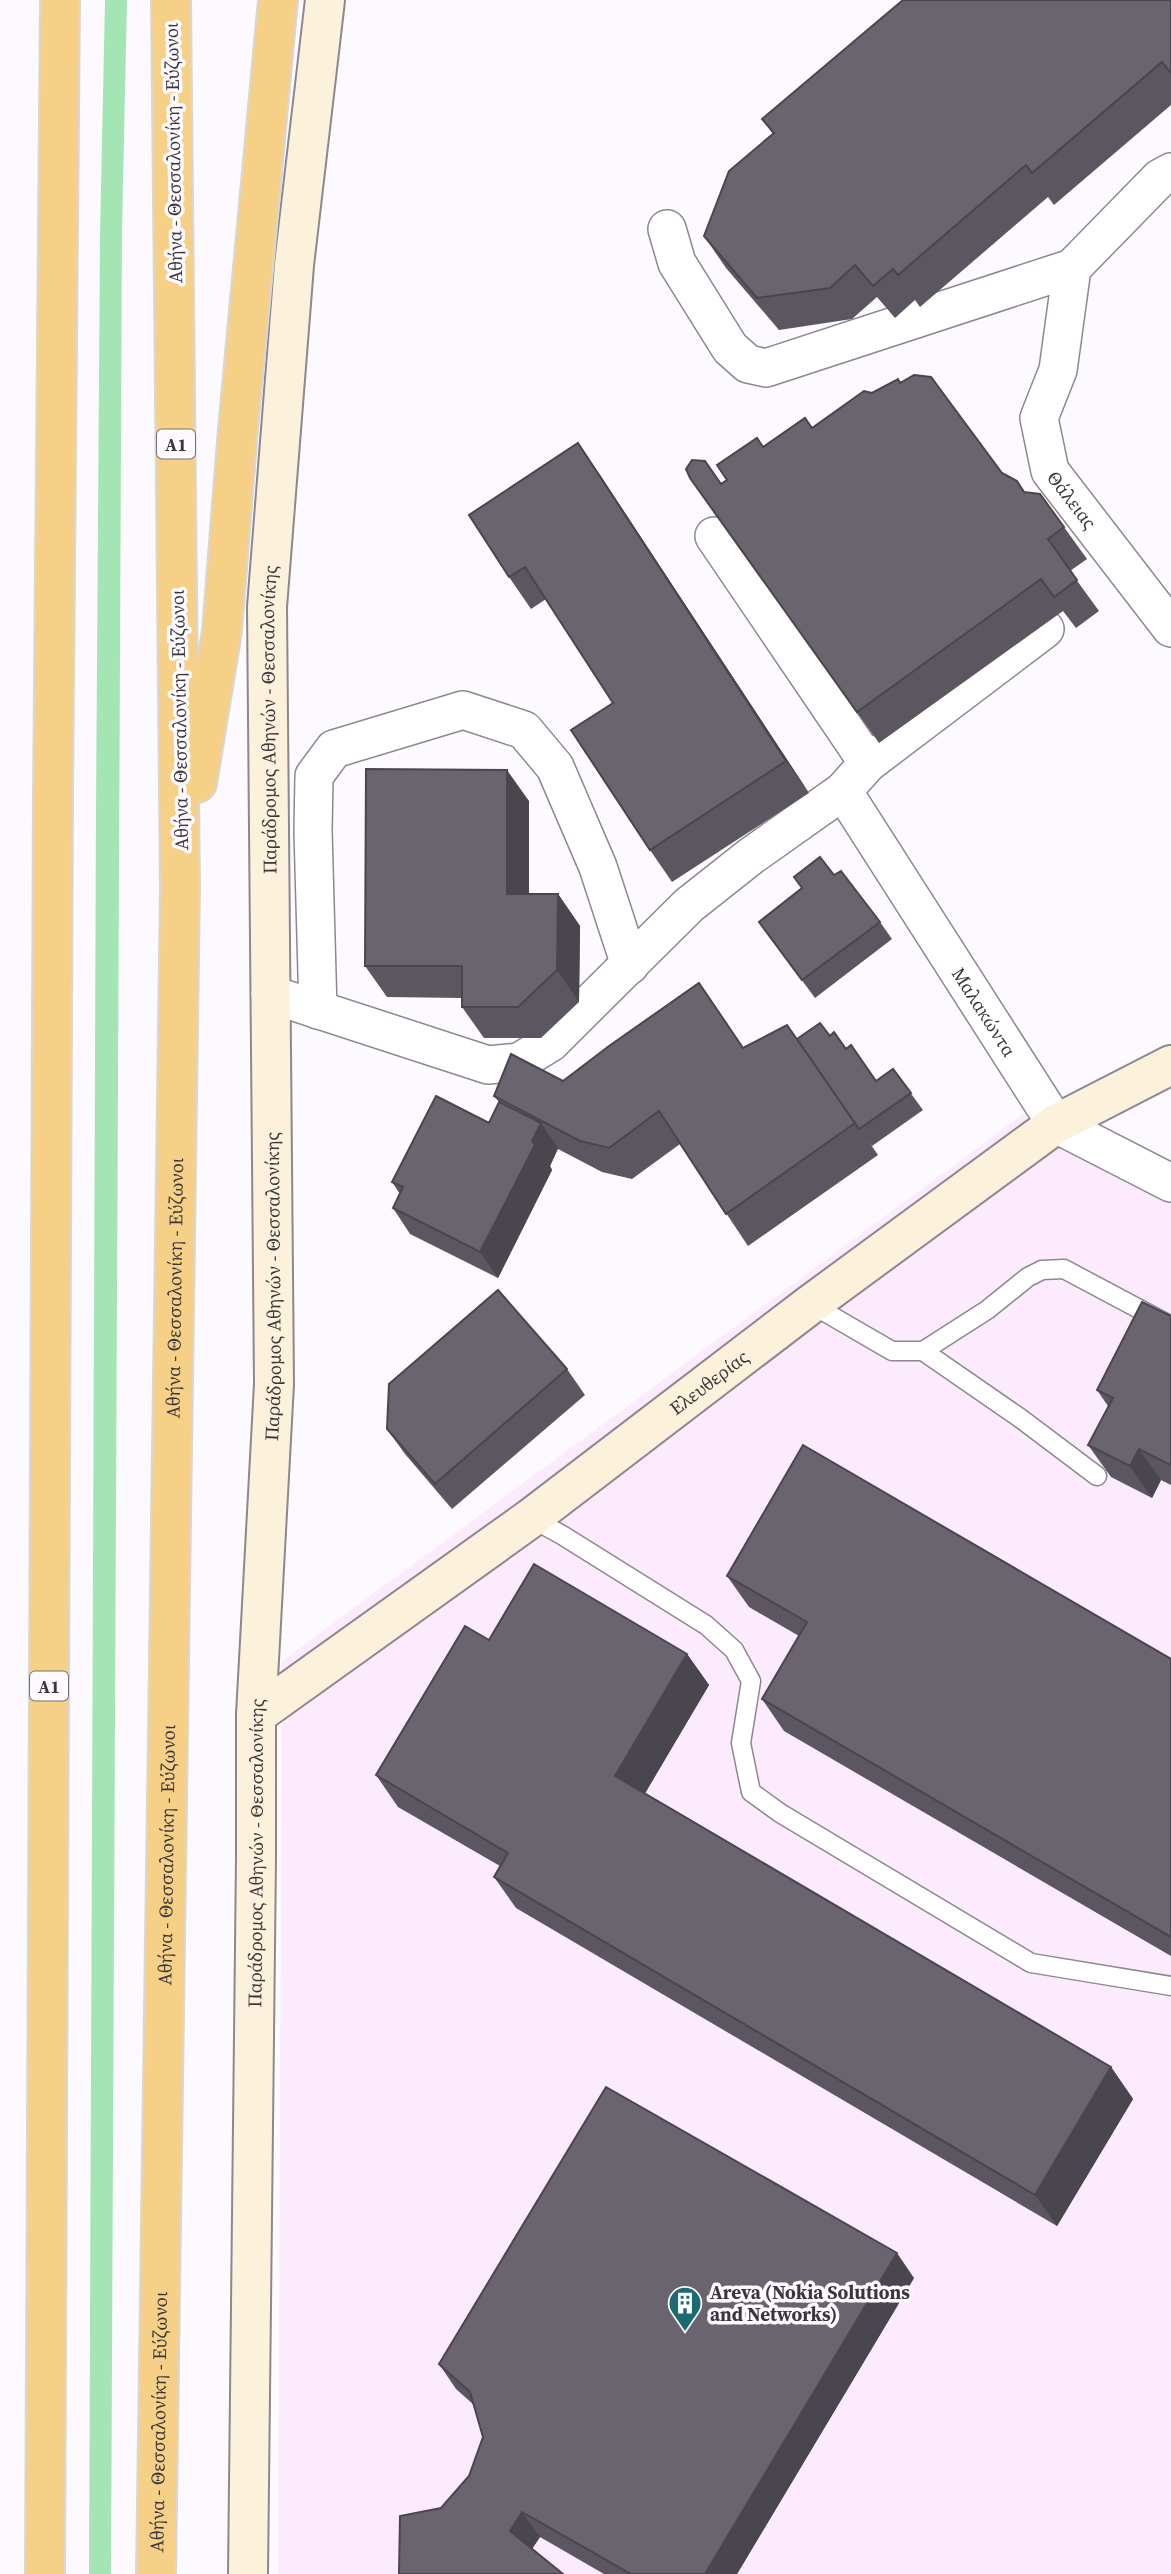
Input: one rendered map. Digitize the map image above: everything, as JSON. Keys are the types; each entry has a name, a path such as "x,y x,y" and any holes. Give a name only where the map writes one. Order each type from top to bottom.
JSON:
{"highway":[{"name":"Α1","path":"45,2574 52,826 60,0"},
{"name":"Αθήνα - Θεσσαλονίκη - Εύζωνοι","path":"156,2574 180,888 171,0"},
{"path":"180,888 222,631 237,429 278,0"}],"main road":[{"name":"Παράδρομος Αθηνών - Θεσσαλονίκης","path":"248,2574 256,1715 274,1384 267,607 294,265 325,0"},
{"name":"Ελευθερίας","path":"256,1715 531,1518 811,1304 1056,1124 1171,1065"}],"street":[{"path":"667,229 677,263 730,348 748,364 766,368 1072,268 1160,177 1171,172"},
{"name":"Θάλειας","path":"1072,268 1058,370 1039,418 1050,471 1171,628"},
{"path":"714,536 868,763"},
{"path":"270,994 488,1065 519,1062 550,1043 689,905 751,856 843,792 868,763 1045,629"},
{"path":"318,1010 314,776 334,749 463,710 524,730 555,767 598,867 631,965"},
{"name":"Μαλακώντα","path":"843,792 1056,1124"},
{"path":"1056,1124 1171,1183"}],"lane":[{"path":"811,1304 892,1351 923,1351 987,1310 1028,1277 1042,1270 1064,1269 1171,1326"},
{"path":"923,1351 1020,1418 1097,1476"},
{"path":"531,1518 706,1625 734,1650 751,1681 741,1743 751,1792 780,1813 1031,1963 1171,1986"}],"shaded area":[{"path":"1045,1098 1171,1163 1171,2574 278,2574 282,1661"}],"green space":[{"path":"105,0 127,0 122,230 111,2574 89,2574 96,808 100,235"}],"building":[{"path":"903,0 1171,0 1171,73 1162,62 1032,173 1026,165 898,275 893,269 873,286 855,265 830,288 757,298 704,236 729,171 774,133 762,119"},
{"path":"914,375 931,377 1002,473 1017,481 1024,492 1040,494 1064,527 1048,539 1077,580 1054,597 1041,579 857,712 686,469 692,460 705,461 721,484 727,480 717,465 757,438 763,447 805,418 812,428 864,391 872,393 898,379 900,383"},
{"path":"578,443 786,761 650,850 571,730 613,703 525,567 509,577 469,515"},
{"path":"366,769 507,770 507,894 558,894 557,970 518,1007 462,1007 462,966 365,966"},
{"path":"820,857 834,875 841,871 880,922 802,980 759,922 802,888 794,877"},
{"path":"699,983 743,1048 787,1025 855,1123 726,1214 659,1111 609,1148 580,1141 494,1096 511,1054 563,1081"},
{"path":"820,1023 830,1036 834,1032 846,1049 851,1045 876,1081 893,1069 911,1093 859,1129 797,1039"},
{"path":"436,1096 489,1123 499,1102 541,1123 532,1141 535,1145 480,1252 393,1208 403,1187 392,1182"},
{"path":"498,1290 567,1369 435,1484 387,1429 389,1384"},
{"path":"1142,1302 1171,1316 1171,1465 1139,1449 1130,1466 1088,1445 1113,1398 1097,1390"},
{"path":"803,1445 1171,1659 1171,1937 762,1699 807,1622 727,1576"},
{"path":"534,1564 687,1654 615,1776 1111,2067 1035,2195 494,1877 508,1853 376,1775 465,1626 489,1640"},
{"name":"Areva (Nokia Solutions and Networks)","path":"606,2087 897,2253 705,2574 631,2574 522,2512 510,2531 563,2574 399,2574 400,2516 441,2508 469,2476 483,2437 470,2392 439,2364"}],"place":[{"name":"Areva (Nokia Solutions and Networks)","path":"685,2333"}]}
